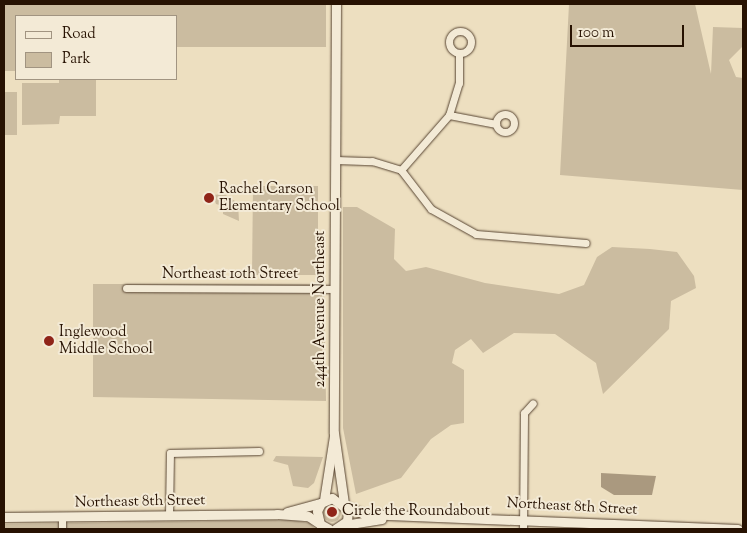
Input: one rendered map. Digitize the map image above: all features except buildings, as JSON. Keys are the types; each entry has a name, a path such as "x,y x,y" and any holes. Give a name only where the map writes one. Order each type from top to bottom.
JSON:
{"street":[{"name":"244th Avenue Northeast","path":"334,433 322,501 316,515 331,528 345,504 334,433 336,4"},
{"path":"401,170 449,115 459,83 459,53"},
{"path":"449,115 496,124"},
{"path":"336,160 372,161 401,170 431,208 476,234 586,243"},
{"name":"Northeast 10th Street","path":"126,288 334,289"},
{"path":"523,529 524,414 533,403"},
{"path":"169,515 170,453 258,451"},
{"name":"Northeast 8th Street","path":"277,514 322,501 345,504 364,514 738,529"},
{"name":"Northeast 8th Street","path":"4,517 277,514 308,516 331,528 405,515"},
{"path":"62,517 62,529"}],"green space":[{"path":"4,4 326,4 326,47 178,47 178,15 15,15 15,71 4,71"},
{"path":"569,4 695,4 711,74 713,27 743,28 743,46 729,60 736,77 743,78 743,190 560,175"},
{"path":"59,80 96,80 96,116 60,116 59,124 22,125 22,83 59,83"},
{"path":"4,92 17,92 17,135 4,135"},
{"path":"253,186 318,186 318,275 252,275"},
{"path":"224,194 238,203 239,221 223,214 223,206 216,204 213,195"},
{"path":"343,207 357,207 395,229 394,259 406,271 426,267 485,283 559,294 584,285 597,257 612,247 650,249 677,252 694,276 696,288 671,301 669,329 603,394 596,363 555,334 514,333 483,353 471,339 455,350 452,363 464,370 464,423 451,425 431,439 401,478 356,494 343,428"},
{"path":"93,284 324,284 326,401 93,397"},
{"path":"276,456 323,457 314,483 308,488 293,486 288,465 273,461"},
{"path":"332,504 338,507 341,513 338,519 332,522 326,519 323,513 326,507"},
{"path":"290,520 310,523 315,529 4,529 4,524"}],"shaded area":[{"path":"601,473 656,476 652,495 614,495 601,487"}],"place":[{"name":"Rachel Carson Elementary School","path":"209,198"},
{"name":"Inglewood Middle School","path":"49,341"},
{"name":"Circle the Roundabout","path":"332,512"}]}
